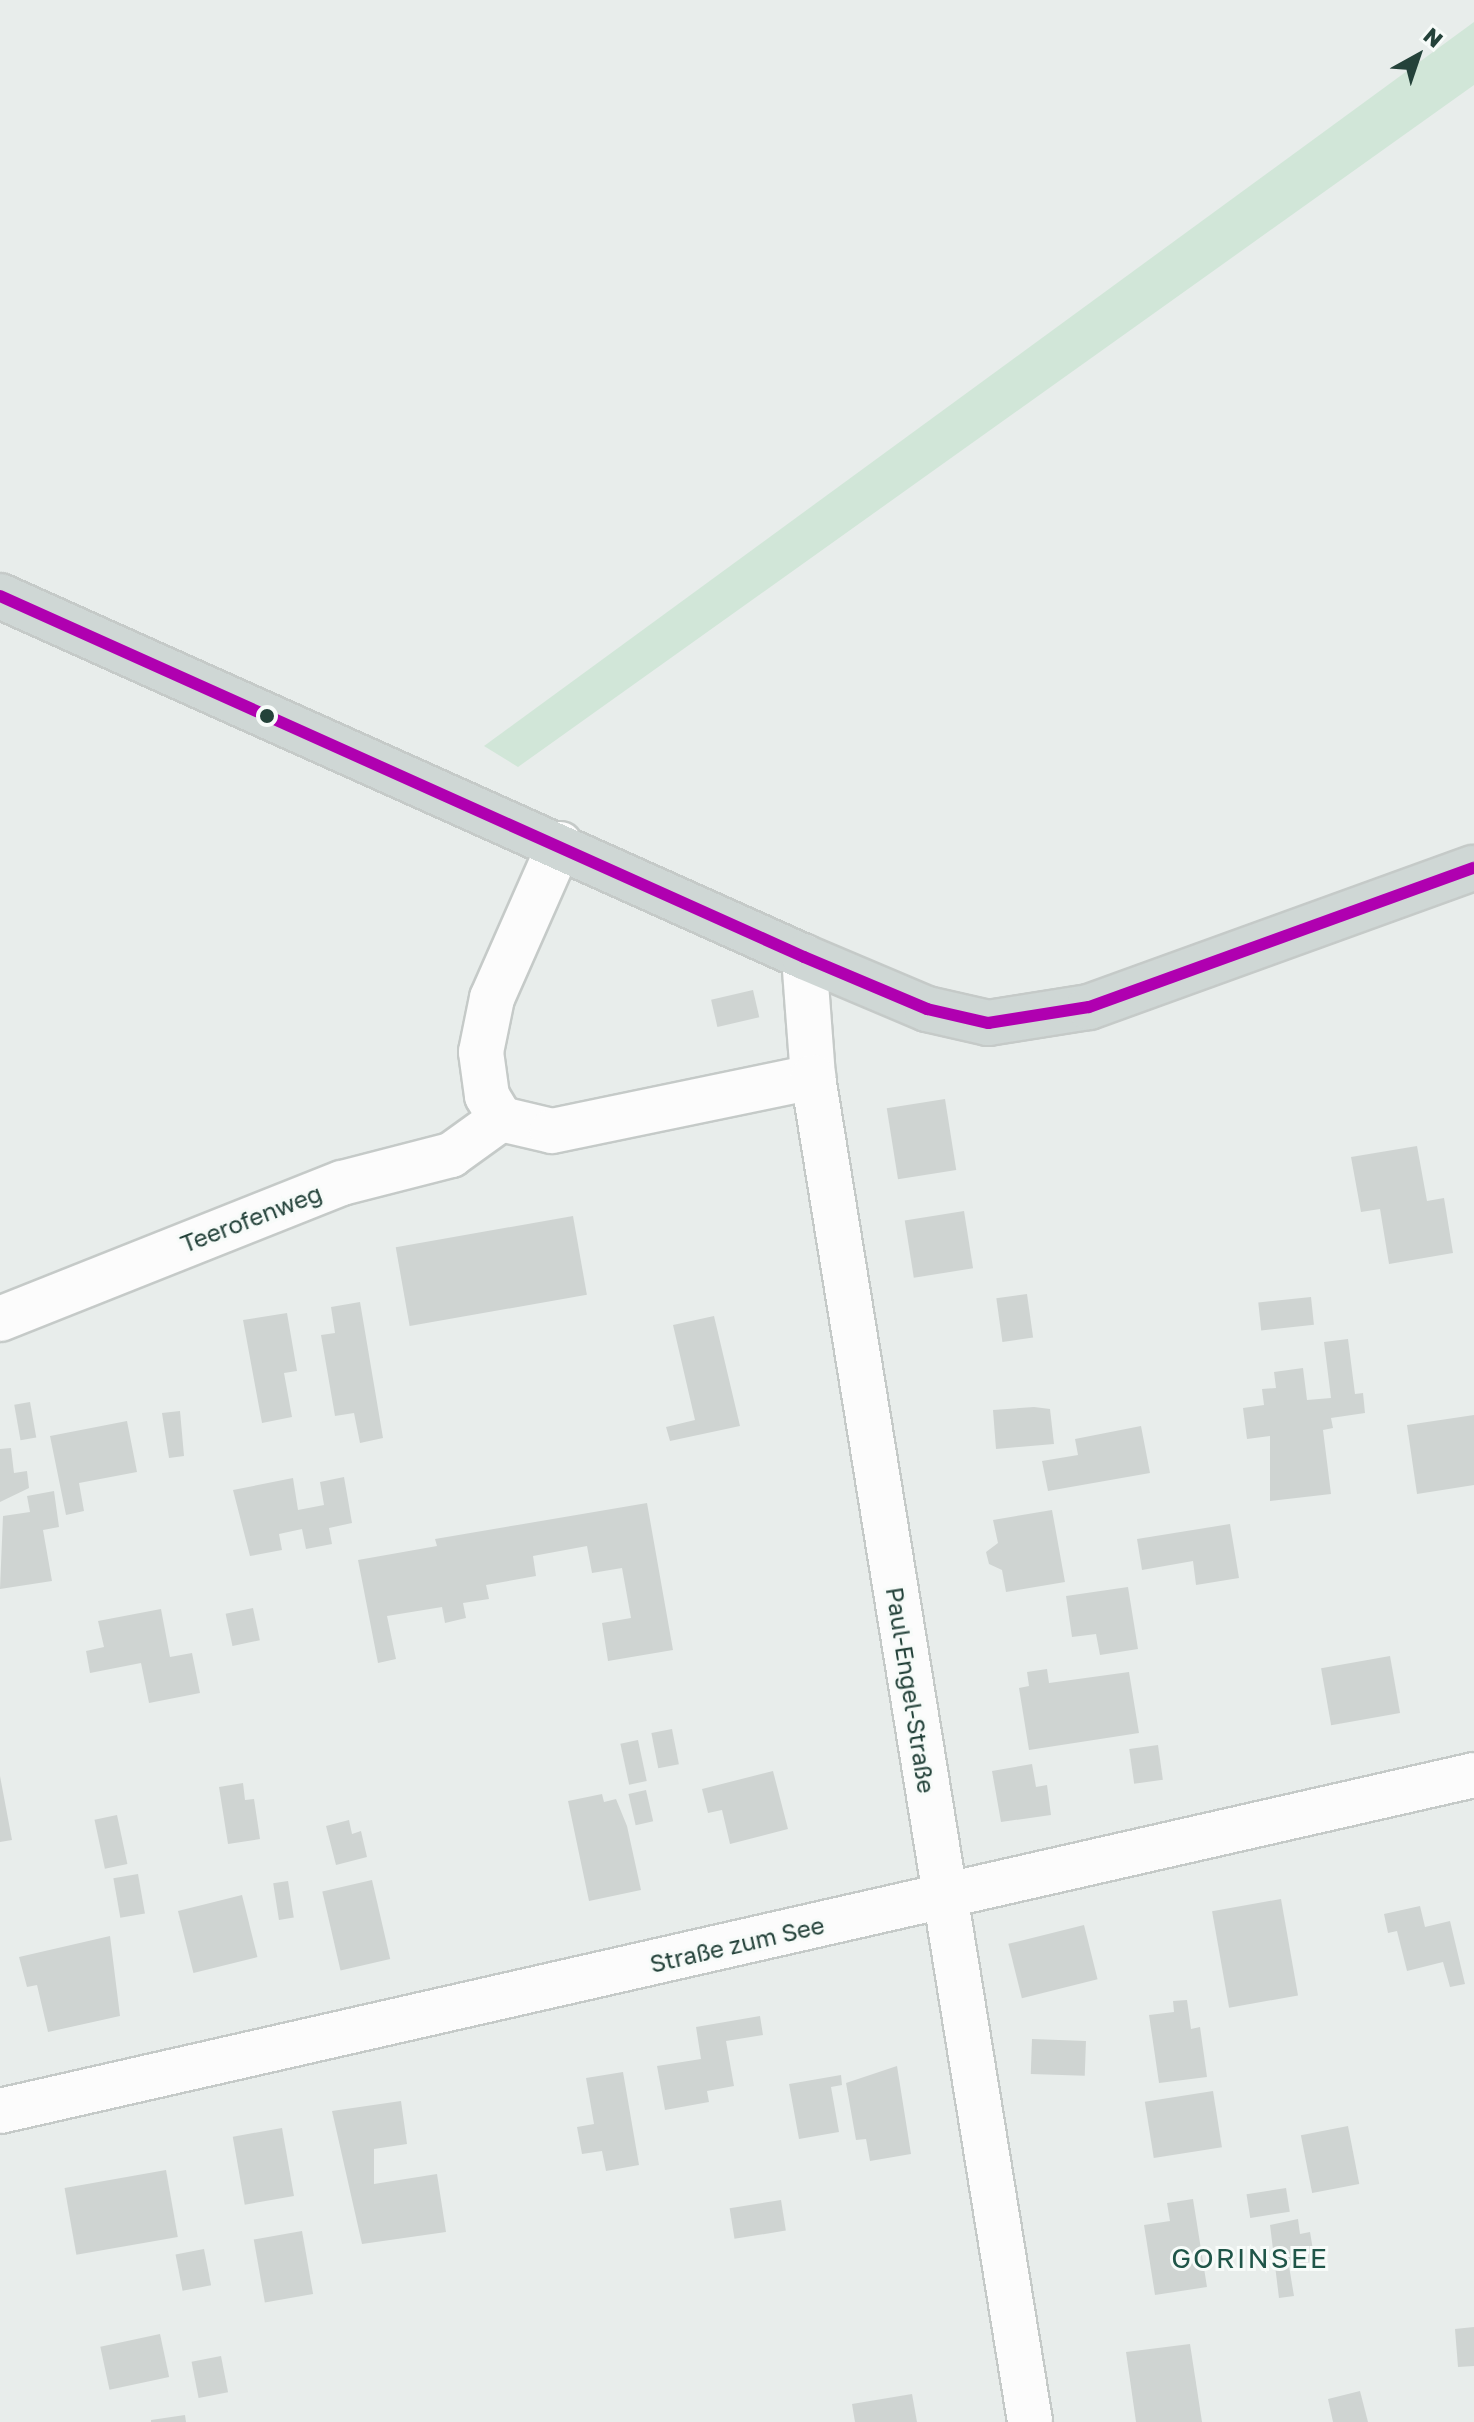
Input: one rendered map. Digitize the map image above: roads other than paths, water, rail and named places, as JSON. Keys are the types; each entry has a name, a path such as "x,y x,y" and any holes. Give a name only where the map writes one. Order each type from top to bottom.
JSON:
{"main road":[{"path":"0,596 560,844 804,957 927,1009 988,1023 1039,1020 1474,868"}],"street":[{"path":"560,844 521,925 484,1038 487,1096 501,1119 552,1131 813,1077"},
{"name":"Paul-Engel-Straße","path":"804,957 813,1077 1030,2422"},
{"name":"Teerofenweg","path":"0,1319 342,1183 451,1155 501,1119"},
{"name":"Straße zum See","path":"0,2111 1474,1775"}],"district":[{"name":"GORINSEE","path":"1250,2258"}]}
